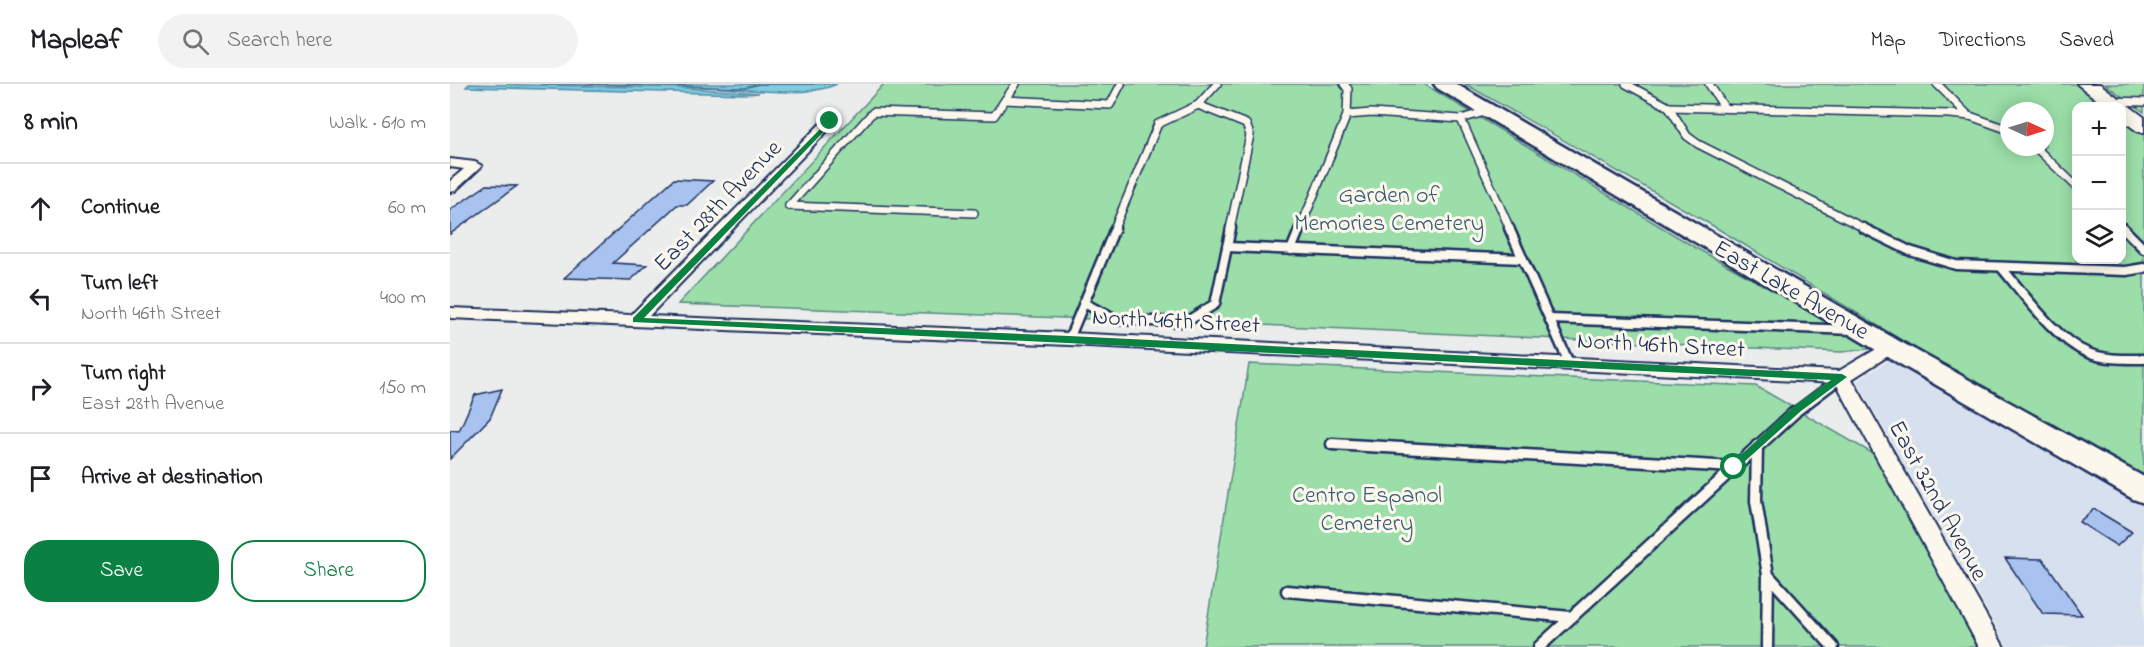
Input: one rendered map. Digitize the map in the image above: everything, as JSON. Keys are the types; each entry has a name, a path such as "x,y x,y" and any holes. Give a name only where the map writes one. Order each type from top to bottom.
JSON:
{"main road":[{"path":"2087,84 2111,102"},
{"path":"2126,114 2144,127"}],"street":[{"name":"East Lake Avenue","path":"1443,84 1890,347 2144,491"},
{"name":"East 28th Avenue","path":"636,320 830,121"},
{"path":"450,163 475,166 450,188"},
{"name":"North 46th Street","path":"450,313 1069,339 1842,377"},
{"path":"1842,377 1890,347"},
{"name":"East 32nd Avenue","path":"1842,377 1992,647"}],"lane":[{"path":"974,213 789,206 873,112 994,116 1016,84"},
{"path":"1005,100 1110,105 1121,84"},
{"path":"1069,339 1158,124 1198,105 1217,84"},
{"path":"1291,250 1347,115 1348,89 1344,84"},
{"path":"1626,84 1669,107 1970,116 2000,127"},
{"path":"1709,84 1724,107"},
{"path":"1937,84 1970,116"},
{"path":"2126,105 2144,102"},
{"path":"1084,303 1116,320 1186,322 1215,304 1250,135 1246,124 1198,105"},
{"path":"1669,107 1687,136 1698,144 1930,260 1952,266 2126,271 2144,269"},
{"path":"1347,115 1371,113 1461,119 1488,111"},
{"path":"1461,119 1569,363"},
{"path":"2044,156 2072,182"},
{"path":"2126,232 2144,249"},
{"path":"1227,247 1523,259"},
{"path":"2001,267 2068,340 2087,353 2118,359 2144,359"},
{"path":"1550,319 1863,331"},
{"path":"1539,647 1798,409 1842,377"},
{"path":"1332,444 1734,467"},
{"path":"1757,446 1756,501 1768,575 1767,647"},
{"path":"1768,575 1833,647"},
{"path":"1287,591 1571,617"}],"shaded area":[{"path":"1894,357 2144,500 2144,647 2008,647 1857,381"}],"green space":[{"name":"Garden of Memories Cemetery","path":"884,84 1424,84 1696,248 1877,348 1841,352 1283,326 678,304"},
{"path":"1465,84 2078,84 2102,102 2072,102 2072,264 2126,264 2126,120 2144,135 2144,480 1926,355 1715,227"},
{"path":"2105,84 2144,84 2144,112"},
{"name":"Centro Espanol Cemetery","path":"1249,364 1756,386 1884,460 1977,647 1203,647"}],"water":[{"path":"469,84 688,88 759,93 466,87"},
{"path":"540,84 837,84 822,89 786,92 673,85"}],"building":[{"path":"674,179 713,181 687,205 677,205 613,263 647,265 631,280 564,278"},
{"path":"487,185 517,186 450,234 450,210"},
{"path":"502,389 490,418 450,459 450,430 459,431 475,395"},
{"path":"2094,509 2132,532 2117,546 2079,522"},
{"path":"2005,558 2043,559 2082,615 2043,614"}],"route":[{"path":"830,121 636,320 1842,377 1798,409 1734,467"}]}
